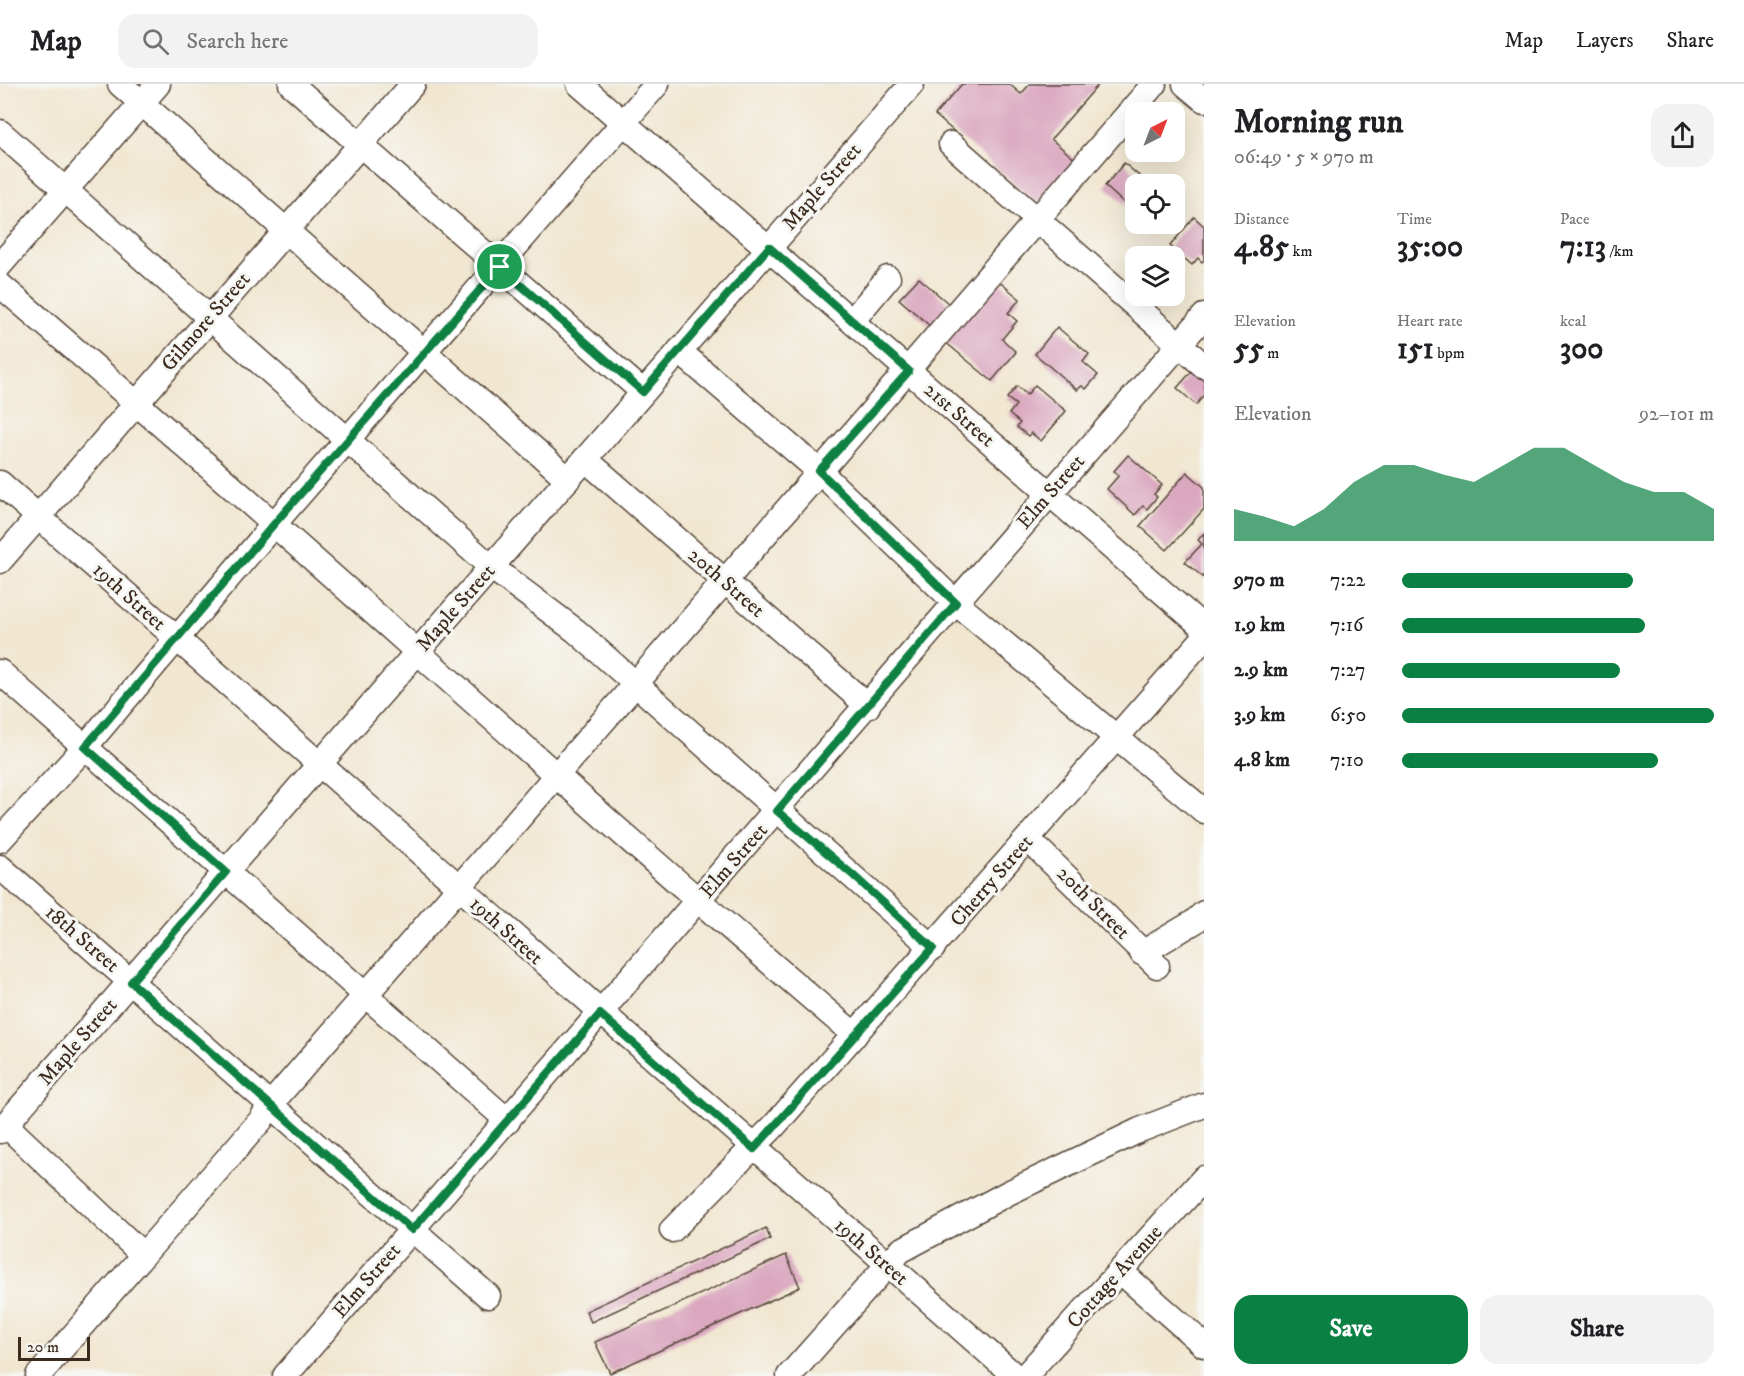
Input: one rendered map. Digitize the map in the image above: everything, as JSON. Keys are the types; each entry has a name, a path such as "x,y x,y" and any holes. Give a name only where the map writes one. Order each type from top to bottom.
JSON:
{"street":[{"path":"120,84 568,479"},
{"path":"0,265 158,84"},
{"path":"291,84 359,146 643,392"},
{"name":"Gilmore Street","path":"0,561 413,84"},
{"name":"21st Street","path":"579,84 1204,628"},
{"path":"0,840 85,747 274,524 349,441 657,84"},
{"path":"38,1376 142,1254 164,1234 261,1120 270,1105 556,774 636,685 723,580 909,371 1154,84"},
{"path":"1185,84 1204,100"},
{"name":"Maple Street","path":"3,1128 769,247 900,88"},
{"path":"0,132 209,320 491,567 576,631 933,948"},
{"path":"951,144 1204,366"},
{"path":"852,321 888,278"},
{"path":"0,285 137,402 556,774 855,1035"},
{"name":"Elm Street","path":"285,1376 1204,316"},
{"path":"679,351 819,471 956,603 1204,811"},
{"name":"20th Street","path":"585,459 868,706"},
{"name":"19th Street","path":"0,483 600,1014 1015,1376"},
{"name":"Cherry Street","path":"672,1230 754,1149 1029,840 1204,638"},
{"path":"0,672 508,1120"},
{"name":"20th Street","path":"1029,840 1150,960 1204,913"},
{"name":"18th Street","path":"0,867 488,1296"},
{"path":"792,1375 900,1251 1008,1193 1140,1130 1204,1105"},
{"path":"3,1128 142,1254"},
{"name":"Cottage Avenue","path":"1025,1376 1202,1183"},
{"path":"1120,1271 1204,1345"}],"building":[{"path":"962,84 1009,84 1021,94 1030,84 1099,84 1051,139 1076,160 1038,204 935,115"},
{"path":"1124,163 1137,174 1125,174 1125,204 1105,186"},
{"path":"1194,217 1204,226 1204,260 1202,262 1198,258 1192,265 1185,259 1185,246 1170,246 1180,234 1185,234 1185,228"},
{"path":"919,278 949,304 930,326 899,299"},
{"path":"996,279 1020,299 1008,313 1017,321 1002,339 1016,352 992,381 944,341"},
{"path":"1057,327 1089,354 1083,362 1098,375 1086,389 1082,386 1077,390 1035,354"},
{"path":"1193,370 1204,380 1204,395 1196,405 1177,388"},
{"path":"1035,385 1066,411 1041,441 1031,433 1028,436 1017,427 1020,423 1009,414 1016,405 1007,398 1017,386 1027,395"},
{"path":"1128,455 1162,485 1154,494 1157,497 1147,509 1143,506 1135,515 1107,489 1119,475 1114,471"},
{"path":"1187,472 1204,487 1204,509 1167,550 1140,526"},
{"path":"1204,533 1204,578 1185,562 1202,544 1198,540"},
{"path":"766,1228 770,1239 591,1322 586,1311"},
{"path":"786,1255 800,1287 610,1373 595,1342"}],"route":[{"path":"769,247 909,371 819,471 956,603 777,811 854,876 933,948 754,1149 600,1014 412,1230 131,982 226,872 85,747 274,524 500,267 643,392 769,247"}]}
